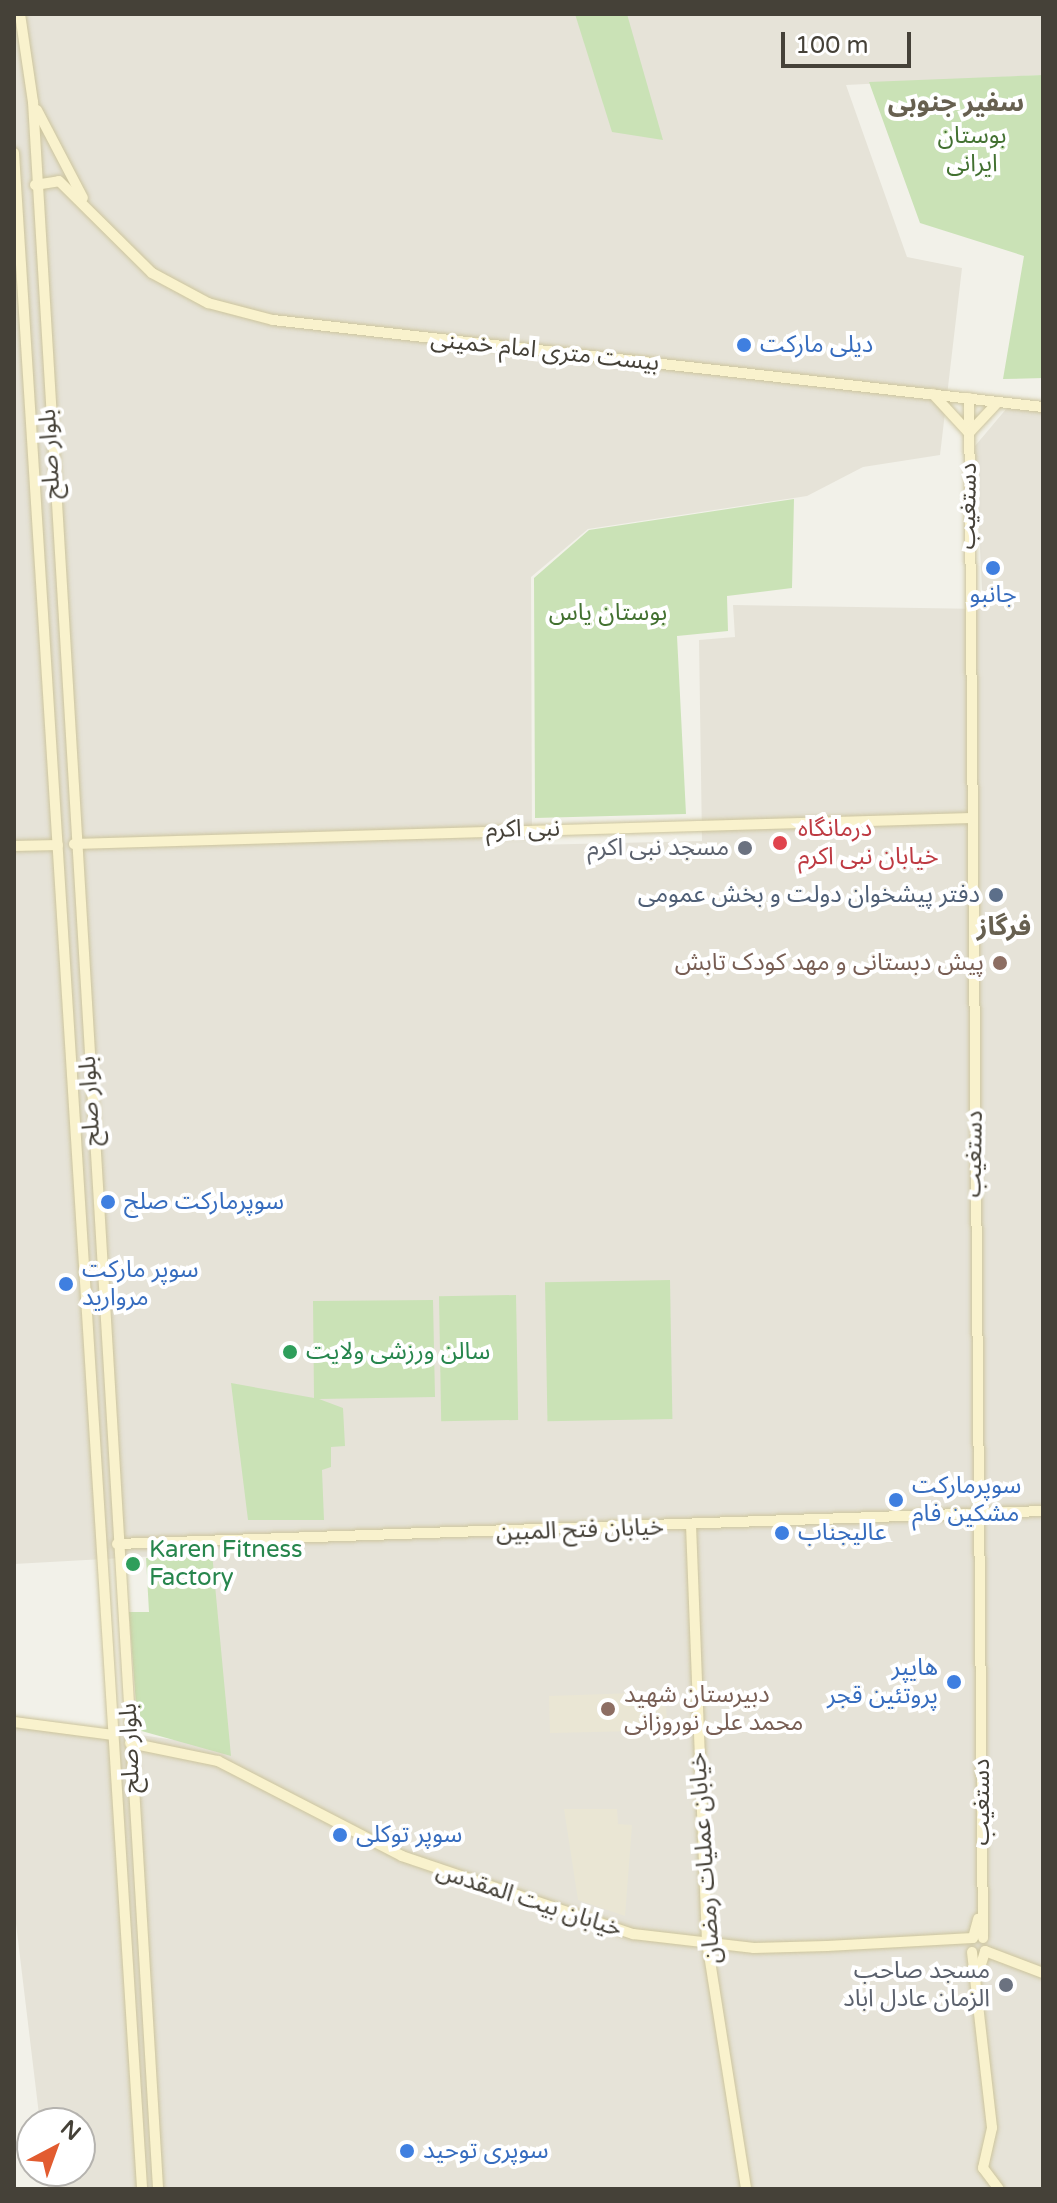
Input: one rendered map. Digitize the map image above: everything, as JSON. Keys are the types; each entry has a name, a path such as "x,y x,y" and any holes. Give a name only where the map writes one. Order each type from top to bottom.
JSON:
{"street":[{"name":"بلوار صلح","path":"20,14 33,102 50,457 158,2189"},
{"path":"33,102 86,204"},
{"name":"بلوار صلح","path":"14,153 142,2189"},
{"path":"35,185 59,181 86,204"},
{"name":"بیست متری امام خمینی","path":"86,204 152,273 208,303 273,320 1043,407"},
{"path":"933,394 969,433 998,402"},
{"name":"دستغیب","path":"969,398 980,1514 981,1910 978,1978 992,2128 983,2168 999,2189"},
{"path":"35,458 50,457"},
{"name":"نبی اکرم","path":"74,844 972,818"},
{"path":"14,846 58,845"},
{"path":"97,1470 113,1469"},
{"name":"خیابان فتح المبین","path":"117,1544 1043,1511"},
{"name":"خیابان عملیات رمضان","path":"691,1525 707,1942 746,2189"},
{"path":"14,1722 113,1735"},
{"name":"خیابان بیت المقدس","path":"130,1743 218,1761 267,1780 402,1856 633,1934 754,1948 954,1939 978,1944"},
{"path":"120,1873 136,1872"},
{"path":"978,1944 1043,1973"}],"shaded area":[{"path":"14,14 1043,14 1043,75 846,85 907,257 962,268 940,455 863,467 807,496 588,529 531,577 532,845 702,841 699,640 735,637 733,605 983,609 975,446 1007,408 1043,412 1043,2189 48,2189 96,2187 96,2107 38,2107 14,1907 14,1716 181,1741 212,1553 14,1564"},
{"name":"دبیرستان شهید محمد علی نوروزانی","path":"665,1692 667,1722 681,1723 681,1730 550,1733 549,1696"},
{"path":"564,1809 617,1809 618,1824 632,1825 625,1916 578,1900"}],"green space":[{"path":"575,14 627,14 663,140 612,132"},
{"name":"بوستان ایرانی","path":"1043,75 1043,378 1003,379 1024,256 920,223 869,82"},
{"name":"بوستان یاس","path":"794,499 792,588 727,596 728,631 677,636 686,814 535,818 534,578 589,530"},
{"path":"670,1280 672,1419 547,1421 545,1282"},
{"path":"516,1295 518,1420 441,1421 439,1296"},
{"path":"433,1300 435,1397 319,1399 343,1408 345,1446 331,1447 331,1467 322,1470 324,1520 248,1520 231,1383 314,1398 313,1301"},
{"path":"212,1553 231,1756 138,1730 129,1612 149,1612 146,1558"}],"place":[{"name":"دیلی مارکت","path":"744,345"},
{"name":"جانبو","path":"993,568"},
{"name":"درمانگاه خیابان نبی اکرم","path":"780,843"},
{"name":"مسجد نبی اکرم","path":"745,848"},
{"name":"دفتر پیشخوان دولت و بخش عمومی","path":"996,895"},
{"name":"پیش دبستانی و مهد کودک تابش","path":"1000,963"},
{"name":"سوپرمارکت صلح","path":"108,1202"},
{"name":"سوپر مارکت مروارید","path":"66,1284"},
{"name":"سالن ورزشی ولایت","path":"290,1352"},
{"name":"سوپرمارکت مشکین فام","path":"896,1500"},
{"name":"عالیجناب","path":"782,1533"},
{"name":"Karen Fitness Factory","path":"133,1564"},
{"name":"هایپر پروتئین قجر","path":"954,1682"},
{"name":"دبیرستان شهید محمد علی نوروزانی","path":"608,1709"},
{"name":"سوپر توکلی","path":"340,1835"},
{"name":"مسجد صاحب الزمان عادل اباد","path":"1006,1985"},
{"name":"سوپری توحید","path":"407,2151"}],"district":[{"name":"سفیر جنوبی","path":"956,103"},
{"name":"فرگاز","path":"1004,927"}]}
